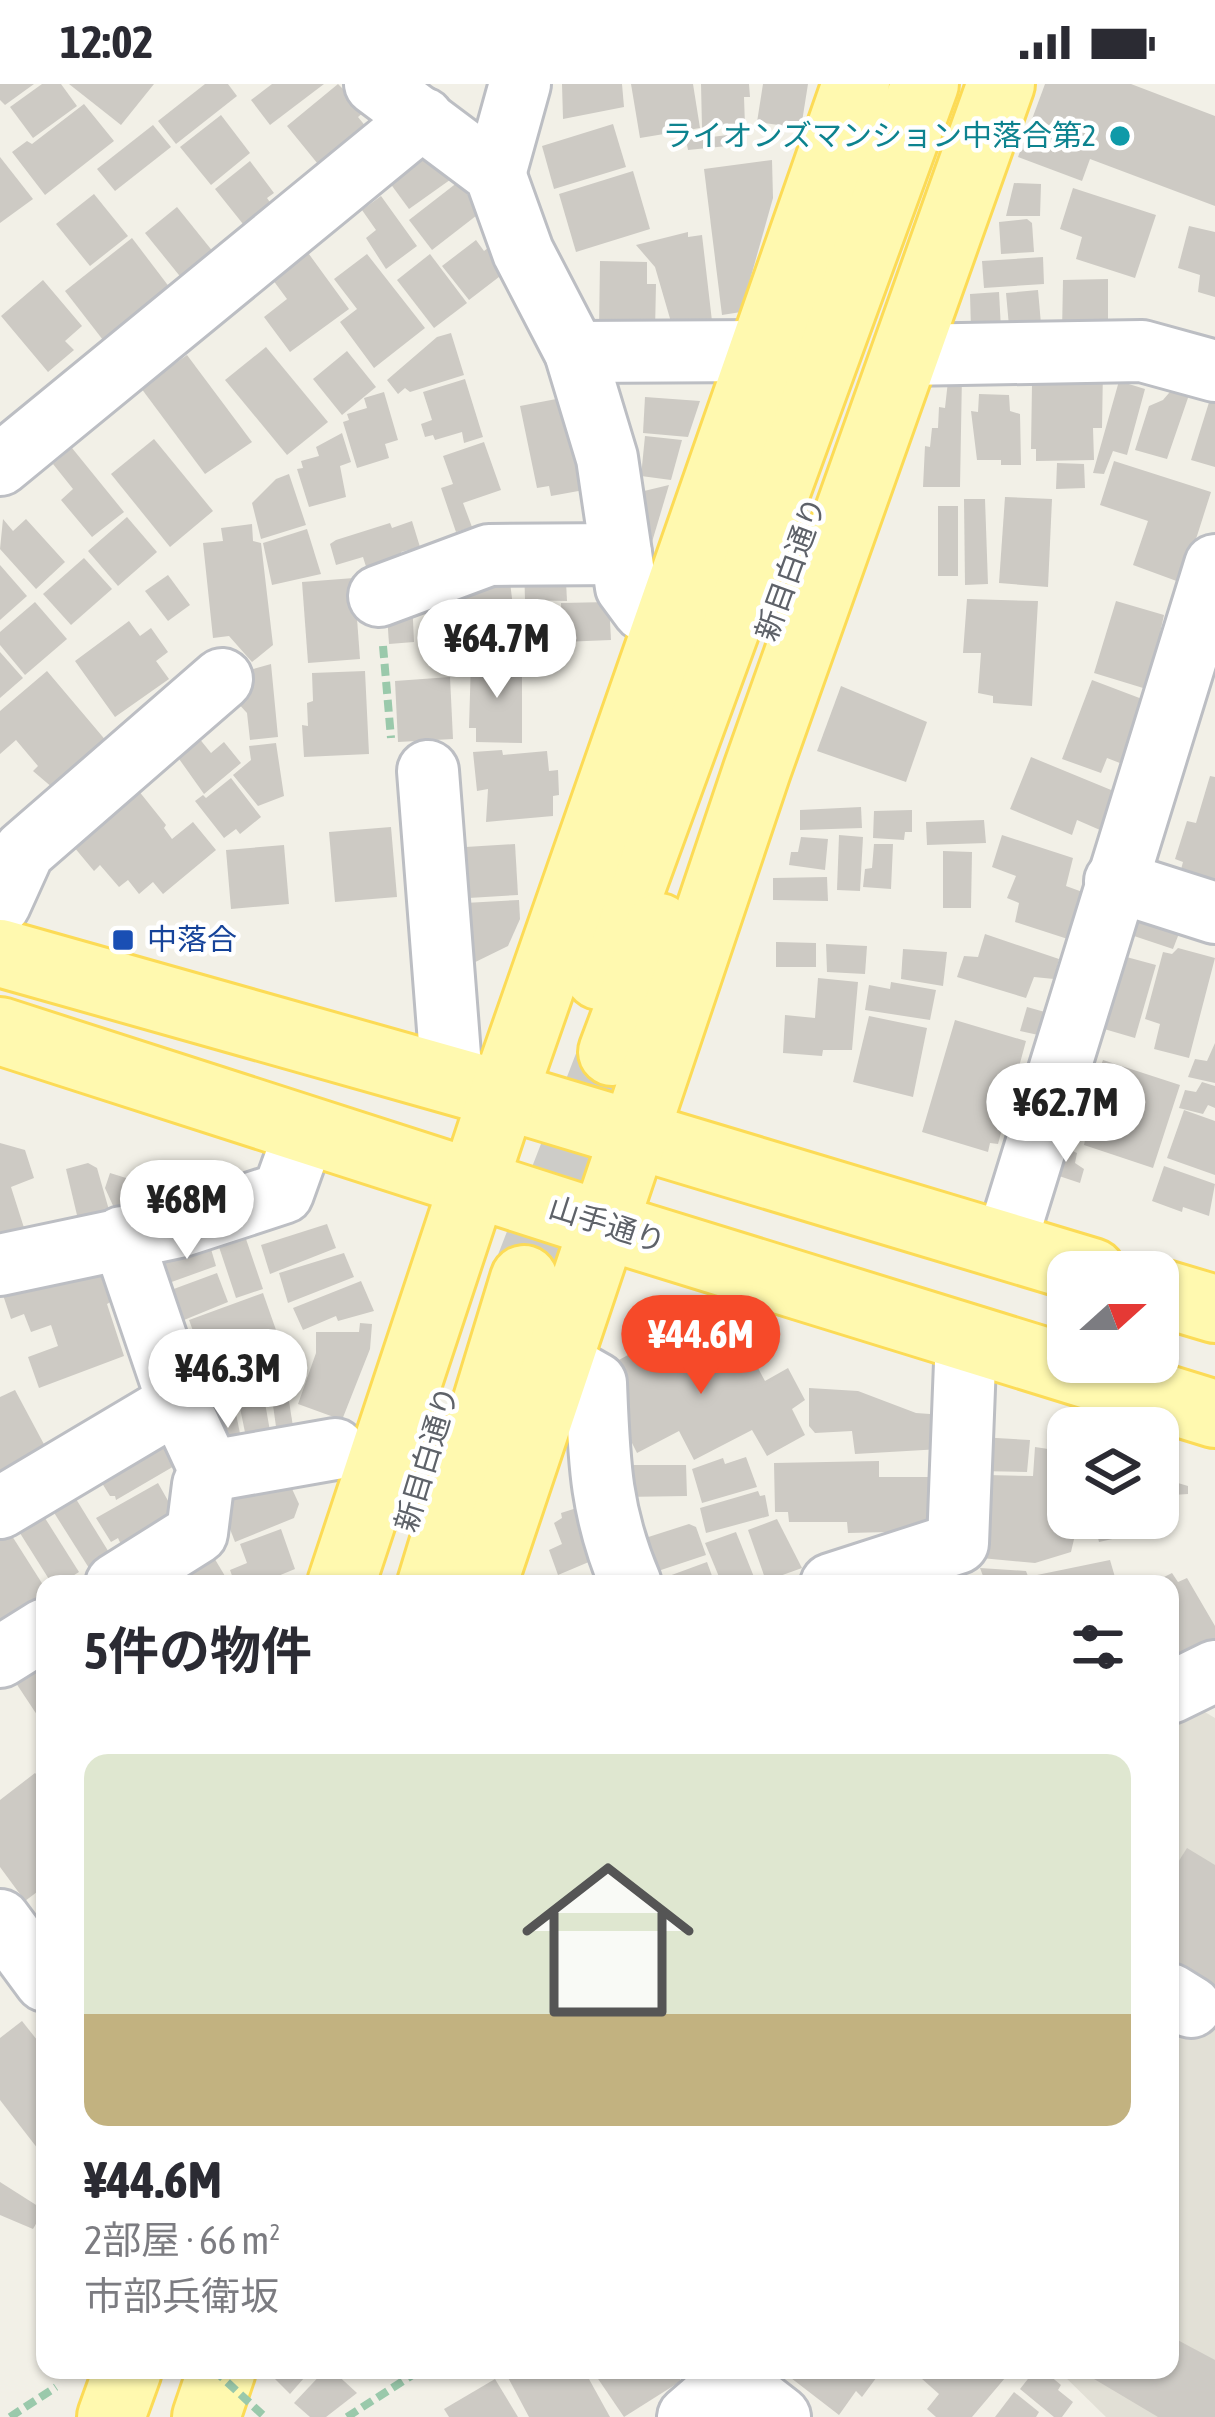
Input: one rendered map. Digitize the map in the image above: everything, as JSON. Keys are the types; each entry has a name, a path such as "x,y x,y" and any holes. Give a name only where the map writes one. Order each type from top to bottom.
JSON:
{"main road":[{"path":"343,1575 474,1180 477,1088 667,623 856,84"},
{"name":"新目白通り","path":"925,84 593,1047 967,84"},
{"path":"487,1575 577,1372 606,1226 635,1135 757,770 1001,84"},
{"path":"0,953 477,1088 1047,1259"},
{"name":"山手通り","path":"0,1031 606,1226 1215,1414"},
{"name":"新目白通り","path":"391,1575 505,1272 433,1575"},
{"path":"1179,1299 1215,1310"},
{"path":"79,2398 112,2379"},
{"path":"159,2417 173,2379"},
{"path":"206,2417 216,2379"}],"street":[{"path":"375,84 496,174 523,252 575,352 607,458 626,587 643,610 667,623"},
{"path":"496,174 520,84"},
{"path":"0,465 423,118"},
{"path":"905,355 1142,350 1215,371"},
{"path":"575,352 762,351"},
{"path":"379,596 489,555 621,554"},
{"path":"1005,1246 1215,565"},
{"path":"0,904 24,851 222,679"},
{"path":"428,772 477,1088"},
{"path":"1115,881 1215,914"},
{"path":"0,1264 179,1227 283,1193 306,1129"},
{"path":"122,1237 178,1402 210,1471"},
{"path":"859,1575 958,1543 966,1337"},
{"path":"577,1372 621,1560"},
{"path":"0,1508 178,1402"},
{"path":"210,1471 335,1449"},
{"path":"130,1575 196,1533 203,1485 210,1471"},
{"path":"0,1657 36,1635"},
{"path":"1179,1689 1215,1672"},
{"path":"0,1920 36,1969"},
{"path":"720,2389 780,2417"}],"path":[{"path":"379,596 394,780 428,772"},
{"path":"227,2379 265,2417"},
{"path":"347,2417 406,2379"},
{"path":"10,2417 79,2398"}],"shaded area":[{"path":"1179,1699 1215,1718 1215,2417 1106,2417 1067,2379 1179,2379"}],"building":[{"path":"0,84 34,84 5,105 0,100"},
{"path":"42,84 61,84 77,106 33,138 10,107"},
{"path":"69,84 154,84 121,125"},
{"path":"205,84 228,84 237,96 176,144 158,121"},
{"path":"272,84 324,84 270,125 251,100"},
{"path":"338,84 365,111 358,117 371,133 322,169 287,126"},
{"path":"562,84 622,84 624,107 563,119"},
{"path":"631,84 693,84 700,128 640,138"},
{"path":"701,84 749,84 750,97 744,97 745,126 702,128"},
{"path":"763,84 808,84 801,128 757,122"},
{"name":"ライオンズマンション中落合第2","path":"1045,84 1131,84 1215,116 1215,206 1090,159 1082,181 1018,157"},
{"path":"84,104 114,141 45,195 12,152 27,141 32,144"},
{"path":"221,115 250,153 211,185 180,147"},
{"path":"613,124 626,167 554,189 542,146"},
{"path":"153,125 171,147 115,191 97,169"},
{"path":"745,133 747,144 688,150 686,140"},
{"path":"426,152 454,177 409,209 387,179"},
{"path":"0,157 33,199 0,223"},
{"path":"772,160 773,198 741,312 722,315 704,169"},
{"path":"250,161 274,193 267,198 274,208 247,229 215,189"},
{"path":"633,171 650,229 576,252 559,194"},
{"path":"458,182 481,212 432,250 409,220"},
{"path":"1014,183 1041,184 1040,216 1006,216"},
{"path":"1073,188 1156,215 1135,278 1076,259 1082,237 1060,229"},
{"path":"94,194 128,236 90,266 56,224"},
{"path":"381,196 417,246 386,269 366,238 376,230 362,210"},
{"path":"177,207 214,253 183,280 145,233"},
{"path":"1027,219 1032,223 1034,252 1001,254 999,222"},
{"path":"1189,226 1215,232 1215,297 1198,292 1200,275 1178,268"},
{"path":"688,232 688,237 702,235 712,321 671,322 655,267 636,245"},
{"path":"132,238 170,288 103,340 65,291"},
{"path":"476,240 484,251 497,241 516,264 469,300 442,266"},
{"path":"306,250 349,309 290,352 264,317 287,299 270,276"},
{"path":"367,254 425,328 374,368 340,322 357,309 334,279"},
{"path":"430,254 467,303 434,328 397,280"},
{"path":"1043,257 1044,284 984,288 982,261"},
{"path":"600,261 647,262 647,284 656,284 655,331 599,329"},
{"path":"1108,279 1108,332 1062,332 1063,280"},
{"path":"43,280 82,326 65,341 74,350 48,372 1,316"},
{"path":"1038,290 1041,324 1009,326 1006,293"},
{"path":"999,292 1001,329 971,330 970,294"},
{"path":"451,333 464,375 410,392 405,388 398,394 387,380 437,337"},
{"path":"266,347 328,422 287,455 225,380"},
{"path":"347,351 376,387 342,415 313,379"},
{"path":"187,355 252,442 205,474 141,388"},
{"path":"1063,368 1103,368 1102,428 1093,428 1094,460 1036,461 1036,449 1031,449 1032,384 1064,384"},
{"path":"949,372 962,374 960,487 923,487 925,446 930,447 932,428 938,428 939,407 945,408"},
{"path":"465,379 483,437 464,443 462,432 435,440 433,435 425,437 421,424 432,420 423,392"},
{"path":"1119,381 1145,389 1127,455 1113,451 1104,474 1093,473"},
{"path":"1175,386 1190,392 1167,459 1135,450 1149,406 1163,400"},
{"path":"384,392 398,440 385,444 389,458 357,468 343,422 349,420 347,414 367,408 364,398"},
{"path":"979,394 1009,395 1010,411 1020,414 1021,465 977,460 971,411 978,412"},
{"path":"577,395 595,488 551,496 549,486 537,488 520,406"},
{"path":"1211,396 1215,397 1215,467 1191,460"},
{"path":"645,397 700,401 688,437 643,433"},
{"path":"342,433 351,462 340,466 346,497 309,507 297,469 303,468 301,461 319,456 316,447"},
{"path":"645,436 682,440 671,480 641,476"},
{"path":"154,439 213,511 170,547 111,474"},
{"path":"484,442 501,490 463,503 472,527 456,532 441,488 453,484 443,456"},
{"path":"72,448 124,512 92,537 61,500 73,489 53,464"},
{"path":"1114,461 1211,492 1182,583 1133,565 1148,521 1100,505"},
{"path":"1057,463 1084,464 1085,488 1056,489"},
{"path":"289,474 306,525 261,539 252,503 276,479"},
{"path":"669,485 652,542 644,491"},
{"path":"1005,497 1052,499 1048,587 999,583"},
{"path":"964,499 985,499 988,584 965,585"},
{"path":"938,506 958,506 958,576 938,576"},
{"path":"127,517 157,552 118,586 88,551"},
{"path":"3,519 13,531 26,519 65,562 36,589 0,549"},
{"path":"412,521 420,547 401,552 404,561 368,573 363,557 336,565 330,544 336,540"},
{"path":"252,524 253,541 261,543 273,645 252,662 229,636 213,638 203,543 223,541 221,528"},
{"path":"307,529 321,574 272,585 263,543"},
{"path":"84,558 112,589 71,625 43,594"},
{"path":"565,562 567,601 525,600 524,564"},
{"path":"0,565 27,596 0,620"},
{"path":"509,574 518,647 472,655 464,606 449,608 446,584"},
{"path":"168,575 190,605 168,621 145,591"},
{"path":"354,578 360,659 308,663 302,582"},
{"path":"412,599 414,642 389,644 386,600"},
{"path":"967,599 1038,601 1032,706 993,703 993,696 978,693 981,653 963,653"},
{"path":"1116,601 1164,615 1160,633 1170,637 1153,691 1094,673"},
{"path":"35,602 67,639 25,675 0,645 0,632"},
{"path":"609,602 611,640 562,642 561,603"},
{"path":"555,613 556,649 529,651 528,614"},
{"path":"129,621 140,636 151,628 168,652 156,661 169,679 115,717 75,661"},
{"path":"0,652 23,678 0,698"},
{"path":"471,660 522,660 522,743 476,742 476,728 469,728"},
{"path":"271,664 278,737 250,740 247,713 236,701 252,687 250,670"},
{"path":"47,671 113,749 60,794 33,771 38,766 16,740 0,754 0,711"},
{"path":"365,671 369,754 304,757 302,725 308,726 307,703 313,701 312,673"},
{"path":"450,677 453,739 398,742 395,681"},
{"path":"1092,680 1150,702 1125,765 1107,758 1101,773 1062,759"},
{"path":"841,686 927,722 906,782 817,751"},
{"path":"194,732 211,753 224,742 241,763 204,794 172,749"},
{"path":"276,743 284,796 258,806 233,775 251,760 249,746"},
{"path":"502,750 503,755 547,751 549,771 558,770 559,795 553,796 553,816 486,822 488,789 477,791 473,752"},
{"path":"1031,757 1116,792 1100,830 1077,820 1072,835 1010,809"},
{"path":"1210,776 1215,777 1215,889 1179,877 1183,862 1175,859 1187,821 1196,823"},
{"path":"231,778 261,817 240,834 236,829 224,838 195,801"},
{"path":"130,780 172,839 193,822 216,850 163,894 153,882 139,894 128,880 119,887 100,865 94,871 64,835"},
{"path":"861,807 862,828 800,830 800,810"},
{"path":"912,810 912,832 905,832 904,840 873,838 874,811"},
{"path":"984,820 986,843 927,845 926,822"},
{"path":"391,827 397,897 335,902 329,832"},
{"path":"839,835 863,837 860,891 837,890"},
{"path":"1002,835 1073,858 1066,886 1088,894 1074,941 1015,922 1019,903 1007,898 1016,876 992,867"},
{"path":"801,837 828,839 825,870 789,865"},
{"path":"515,844 518,895 452,899 449,848"},
{"path":"874,844 893,844 891,889 863,887 865,869 872,868"},
{"path":"284,845 289,904 231,909 226,850"},
{"path":"943,851 972,852 971,908 943,908"},
{"path":"827,877 828,901 773,900 773,878"},
{"path":"519,900 520,919 508,946 455,972 447,904"},
{"path":"1134,910 1183,923 1173,949 1125,933"},
{"path":"985,934 1059,959 1054,979 1034,977 1026,998 957,977 964,956 978,957"},
{"path":"776,942 816,943 816,967 776,967"},
{"path":"826,944 867,946 865,974 827,972"},
{"path":"1178,948 1215,958 1189,1058 1154,1049 1160,1024 1145,1019 1163,952 1172,954"},
{"path":"903,949 947,952 943,986 901,979"},
{"path":"1108,952 1156,965 1135,1038 1087,1024"},
{"path":"818,978 858,982 852,1050 823,1050 822,1056 783,1053 785,1015 815,1018"},
{"path":"891,982 936,990 930,1020 865,1010 869,985 890,989"},
{"path":"1027,1007 1052,1014 1043,1036 1020,1031"},
{"path":"869,1016 927,1028 913,1097 853,1082"},
{"path":"955,1020 1026,1041 998,1144 990,1143 988,1152 922,1132"},
{"path":"1215,1043 1215,1083 1188,1077 1195,1059 1207,1061"},
{"path":"1103,1060 1180,1085 1153,1168 1084,1145 1086,1135 1068,1128 1084,1077 1095,1081"},
{"path":"1202,1082 1215,1086 1215,1108 1208,1105 1203,1114 1179,1108 1185,1090 1196,1092"},
{"path":"1184,1110 1215,1121 1215,1175 1167,1158"},
{"path":"0,1143 25,1150 34,1178 11,1187 26,1234 0,1247"},
{"path":"1057,1144 1077,1153 1075,1163 1084,1169 1080,1183 1050,1173"},
{"path":"88,1163 97,1168 113,1224 81,1232 66,1169"},
{"path":"1164,1166 1215,1184 1209,1216 1152,1201"},
{"path":"110,1173 168,1191 162,1214 120,1221 105,1188"},
{"path":"327,1224 336,1248 270,1274 261,1245"},
{"path":"245,1236 263,1289 236,1298 218,1244"},
{"path":"208,1239 216,1266 166,1284 157,1258"},
{"path":"344,1253 354,1277 288,1303 279,1273"},
{"path":"102,1268 117,1298 107,1304 124,1356 39,1388 28,1357 58,1346 51,1325 31,1332 24,1314 11,1319 2,1292"},
{"path":"217,1273 228,1302 184,1320 171,1290"},
{"path":"361,1281 374,1311 338,1321 336,1316 303,1330 293,1308"},
{"path":"263,1293 276,1330 203,1358 189,1320"},
{"path":"360,1323 372,1324 370,1349 342,1420 298,1404 316,1353 316,1332 359,1332"},
{"path":"679,1327 689,1344 703,1337 719,1340 732,1364 751,1355 765,1381 788,1368 805,1400 792,1409 805,1435 767,1456 752,1430 694,1460 679,1431 637,1453 609,1397 608,1366"},
{"path":"280,1344 289,1386 215,1401 212,1390 230,1386 228,1368 235,1365 233,1353"},
{"path":"809,1388 858,1391 916,1413 944,1415 941,1449 855,1454 852,1431 815,1433 809,1426"},
{"path":"15,1390 46,1448 0,1474 0,1397"},
{"path":"288,1395 295,1439 278,1441 272,1398"},
{"path":"265,1403 272,1442 248,1447 240,1408"},
{"path":"235,1409 243,1448 222,1453 213,1416"},
{"path":"171,1424 188,1458 116,1500 110,1496 92,1467"},
{"path":"979,1437 1030,1440 1027,1472 977,1471"},
{"path":"1035,1447 1047,1449 1047,1539 1074,1539 1071,1552 1035,1563 981,1558 987,1475 1033,1476"},
{"path":"746,1457 757,1487 702,1503 692,1469 723,1458 725,1464"},
{"path":"879,1461 879,1477 929,1477 930,1531 848,1533 847,1522 789,1522 788,1512 775,1512 774,1463"},
{"path":"623,1465 686,1465 687,1496 623,1497"},
{"path":"287,1478 299,1504 294,1518 235,1542 218,1498"},
{"path":"158,1483 180,1522 124,1551 118,1538 111,1542 96,1518"},
{"path":"68,1486 110,1554 89,1568 46,1500"},
{"path":"758,1491 765,1495 769,1516 706,1533 700,1508"},
{"path":"583,1506 603,1556 558,1575 549,1550 562,1544 554,1523 562,1518 561,1513"},
{"path":"38,1507 79,1572 46,1575 13,1522"},
{"path":"0,1517 37,1575 36,1610 0,1626"},
{"path":"777,1519 802,1568 764,1575 748,1530"},
{"path":"689,1524 696,1527 706,1555 649,1574 639,1540"},
{"path":"281,1529 295,1569 280,1575 232,1575 230,1570 247,1563 240,1544"},
{"path":"736,1532 753,1575 718,1575 705,1543"},
{"path":"204,1541 224,1575 161,1575"},
{"path":"1110,1560 1114,1575 1037,1575"},
{"path":"707,1562 712,1575 672,1575"},
{"path":"980,1568 1026,1571 1028,1575 983,1575"},
{"path":"1187,1578 1215,1626 1215,1643 1182,1661 1179,1582"},
{"path":"36,1657 36,1713 10,1674"},
{"path":"36,1774 36,1893 25,1901 0,1867 0,1800"},
{"path":"1187,1848 1215,1865 1215,1984 1209,1994 1179,1975 1179,1861"},
{"path":"22,2021 36,2039 36,2146 0,2100 0,2038"},
{"path":"0,2182 36,2205 33,2229 0,2215"},
{"path":"1179,2341 1215,2360 1215,2417 1158,2417 1094,2379 1179,2379"},
{"path":"275,2379 303,2379 290,2394"},
{"path":"317,2379 342,2379 357,2393 326,2417 310,2417 294,2403"},
{"path":"495,2379 518,2417 449,2417 444,2409"},
{"path":"509,2379 589,2379 610,2417 529,2417"},
{"path":"598,2379 680,2379 681,2381 624,2417"},
{"path":"792,2379 875,2379 862,2397 856,2391 839,2415"},
{"path":"922,2379 1004,2379 972,2417 936,2417 927,2409 939,2394"},
{"path":"1028,2379 1054,2379 1061,2385 1058,2390 1073,2402 1062,2417 1054,2417 1020,2389"},
{"path":"1014,2392 1039,2412 1036,2417 995,2417"}],"tunnel":[{"path":"524,1279 612,1052"}],"place":[{"name":"ライオンズマンション中落合第2","path":"1120,136"},
{"name":"中落合","path":"123,940"}]}
